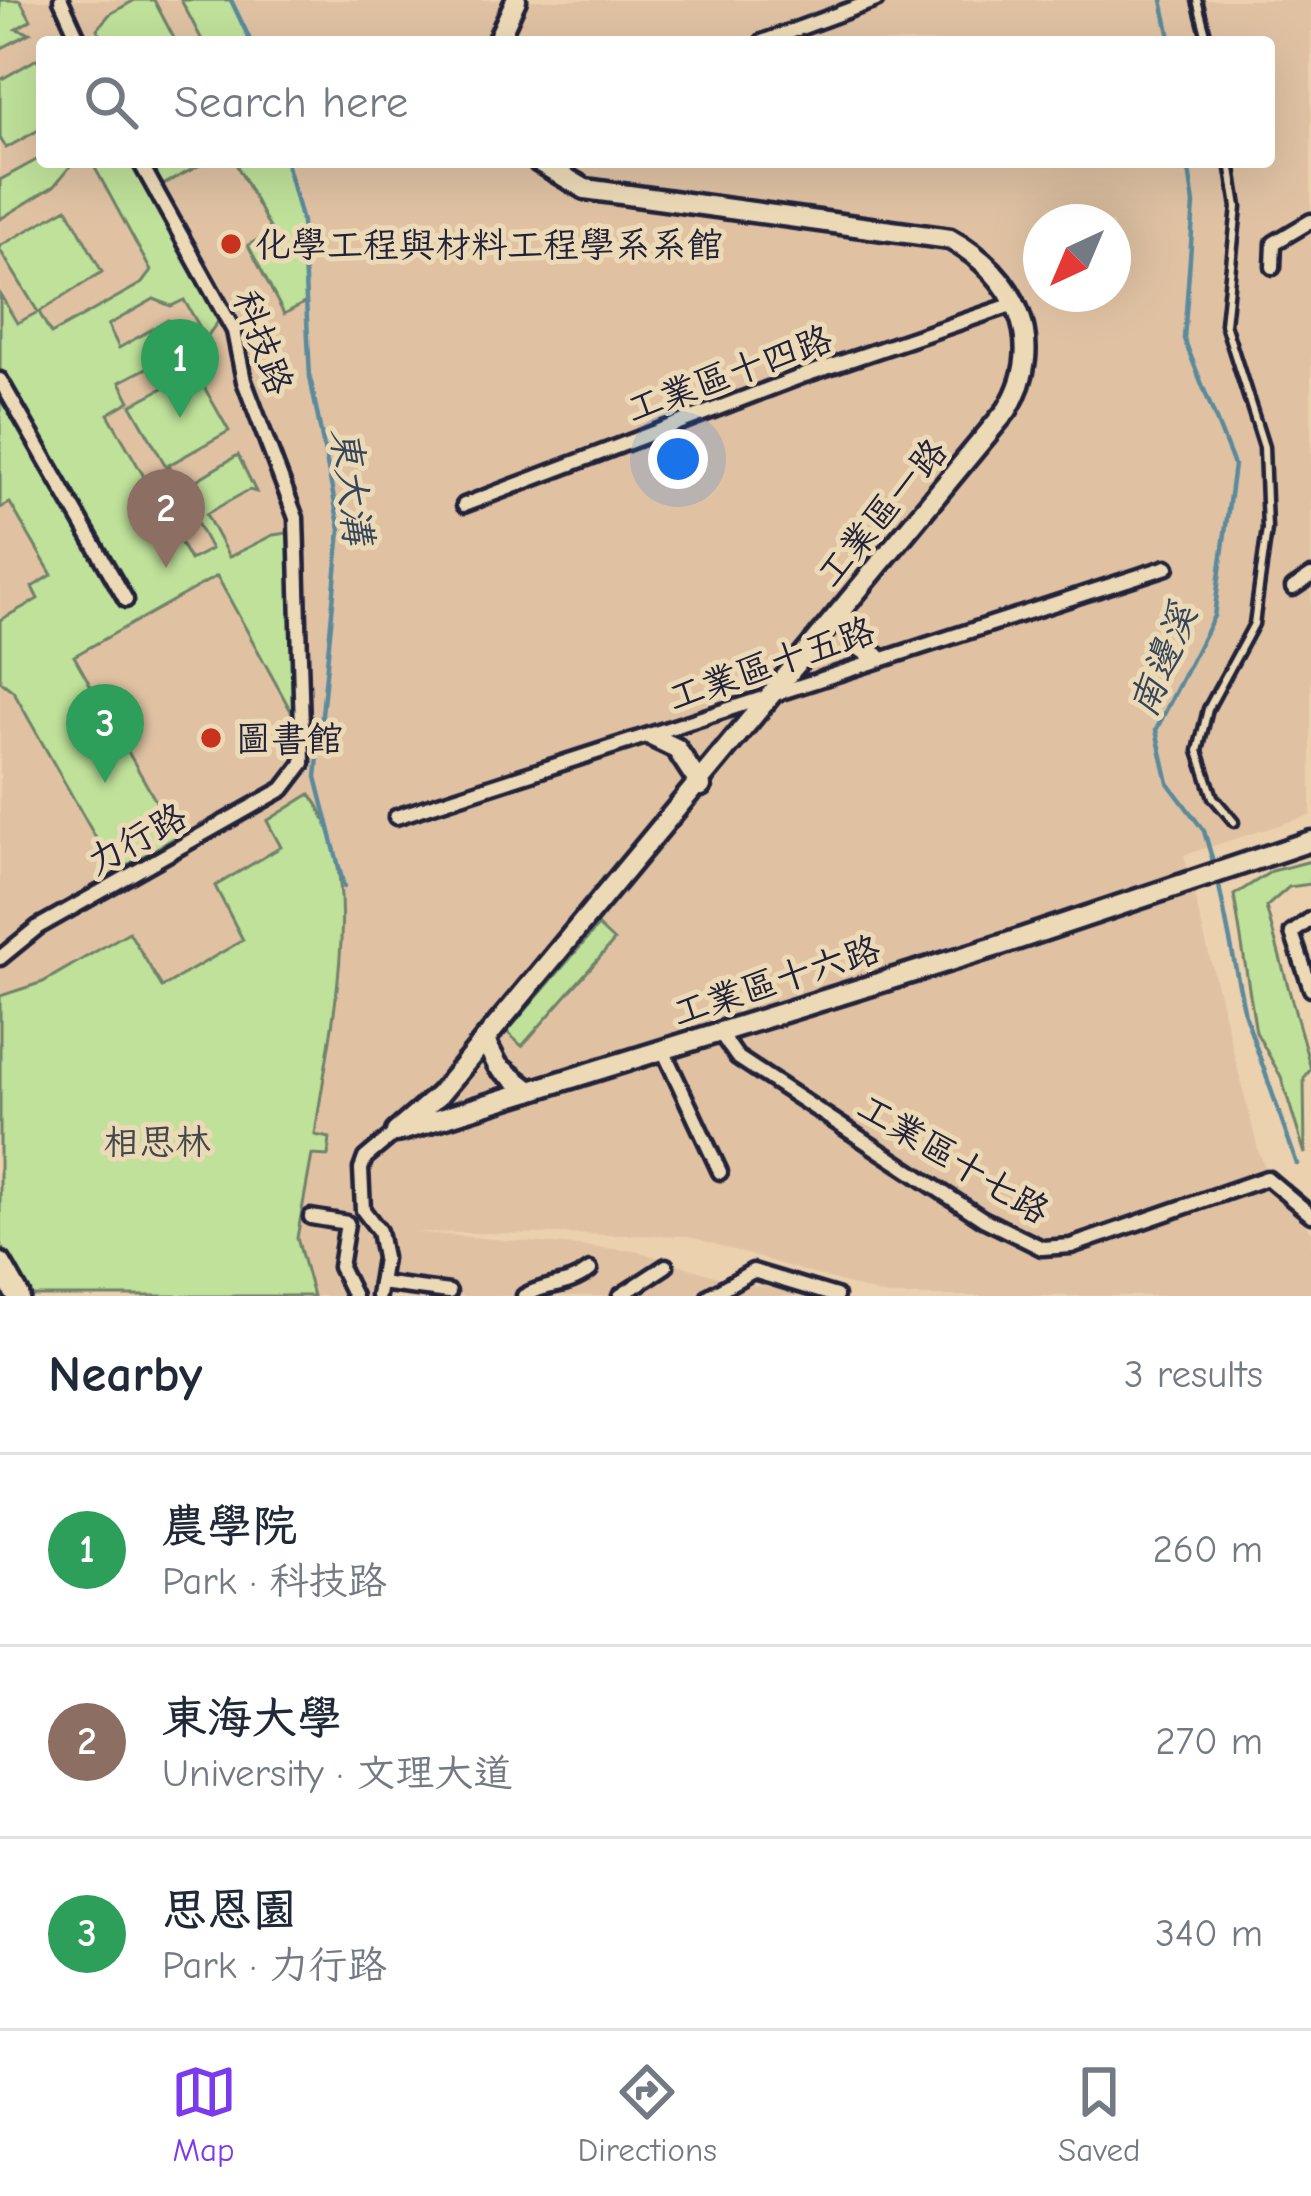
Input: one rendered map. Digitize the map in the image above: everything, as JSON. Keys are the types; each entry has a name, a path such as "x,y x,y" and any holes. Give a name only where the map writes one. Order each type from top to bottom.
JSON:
{"main road":[{"path":"0,1264 18,1296"}],"street":[{"path":"61,0 77,36"},
{"path":"500,36 516,0"},
{"path":"778,36 875,0"},
{"name":"科技路","path":"143,168 225,312 244,381 296,518 302,770"},
{"path":"549,168 585,189 950,239 992,268 1017,303"},
{"path":"1273,267 1274,243 1311,221"},
{"name":"工業區十四路","path":"464,505 744,397 1017,303"},
{"name":"工業區一路","path":"396,1132 439,1095 701,786 1020,389 1026,349 1017,303"},
{"path":"0,380 126,600"},
{"name":"工業區十五路","path":"395,817 653,737 877,657 1167,567"},
{"path":"1293,588 1311,576"},
{"path":"841,611 854,642 877,657"},
{"path":"653,737 676,748 701,786"},
{"name":"力行路","path":"0,958 38,926 283,789 302,770"},
{"name":"工業區十六路","path":"396,1132 1001,945 1311,841"},
{"path":"1311,919 1292,933 1311,989"},
{"name":"工業區十七路","path":"718,1030 737,1057 983,1219 1042,1249 1071,1246 1267,1178 1311,1215"},
{"path":"485,1042 498,1066 530,1091"},
{"path":"664,1050 720,1172"},
{"path":"396,1132 365,1158 363,1210 379,1231 384,1258 379,1290 449,1292"},
{"path":"354,1296 340,1268 347,1223 363,1210"},
{"path":"311,1217 347,1223"},
{"path":"620,1296 666,1266"},
{"path":"524,1296 537,1288 572,1285 590,1270"},
{"path":"709,1296 753,1271 813,1293 836,1296"}],"lane":[{"path":"1197,0 1206,36"},
{"path":"1231,168 1237,207 1225,324 1264,447 1267,529 1254,624 1208,709 1198,751 1213,797 1234,822"}],"shaded area":[{"path":"0,0 1311,0 1311,815 1184,855 1259,1153 1275,1189 1311,1231 1311,1296 887,1296 687,1236 410,1232 638,1251 736,1283 827,1296 27,1296 0,1243"}],"green space":[{"path":"0,0 20,0 31,20 16,29 30,33 0,49"},
{"path":"135,0 154,0 173,36 101,36 97,29 110,14"},
{"path":"181,0 231,0 248,36 200,36"},
{"path":"36,60 36,131 6,148 0,138 0,80"},
{"path":"36,160 36,168 69,168 54,186 0,219 0,180"},
{"path":"95,168 195,168 155,189 225,312 206,338 184,300 171,306 154,299 108,325 119,348 168,320 183,349 120,382 130,401 108,414 146,480 167,468 131,405 195,371 229,431 169,465 180,490 238,455 256,492 249,490 206,514 229,557 273,535 302,531 308,742 217,576 74,656 176,837 115,872 13,691 0,681 0,620 38,599 32,587 52,575 10,503 0,508 0,294 17,323 38,312 0,246 67,208 102,272 39,312 51,334 142,283 151,271","holes":["180,491 211,549 190,560 179,540 166,546 158,531 169,524 158,502"]},
{"path":"238,168 288,168 302,222 306,302 284,314 248,245 272,232"},
{"name":"相思林","path":"310,794 328,828 342,912 335,1007 315,1135 330,1138 328,1156 312,1155 297,1238 313,1296 27,1296 0,1243 0,996 43,982 129,932 162,987 243,940 215,886 281,847 267,821"},
{"path":"1311,861 1311,884 1289,887 1266,907 1311,1069 1304,1078 1305,1154 1281,1077 1256,1032 1234,895 1272,871"},
{"path":"598,926 614,941 522,1046 507,1032"}],"waterway":[{"name":"東大溝","path":"231,0 248,36"},
{"name":"南邊溪","path":"1162,0 1170,36"},
{"name":"東大溝","path":"288,168 302,222 310,377 340,530 316,777 344,887"},
{"name":"南邊溪","path":"1189,168 1194,204 1184,339 1234,465 1214,616 1156,730 1168,783 1204,831 1214,865"},
{"name":"南邊溪","path":"1217,876 1245,1015 1297,1164"}],"place":[{"name":"化學工程與材料工程學系系館","path":"231,244"},
{"name":"農學院","path":"180,418"},
{"name":"東海大學","path":"166,568"},
{"name":"圖書館","path":"211,738"},
{"name":"思恩園","path":"105,783"}]}
